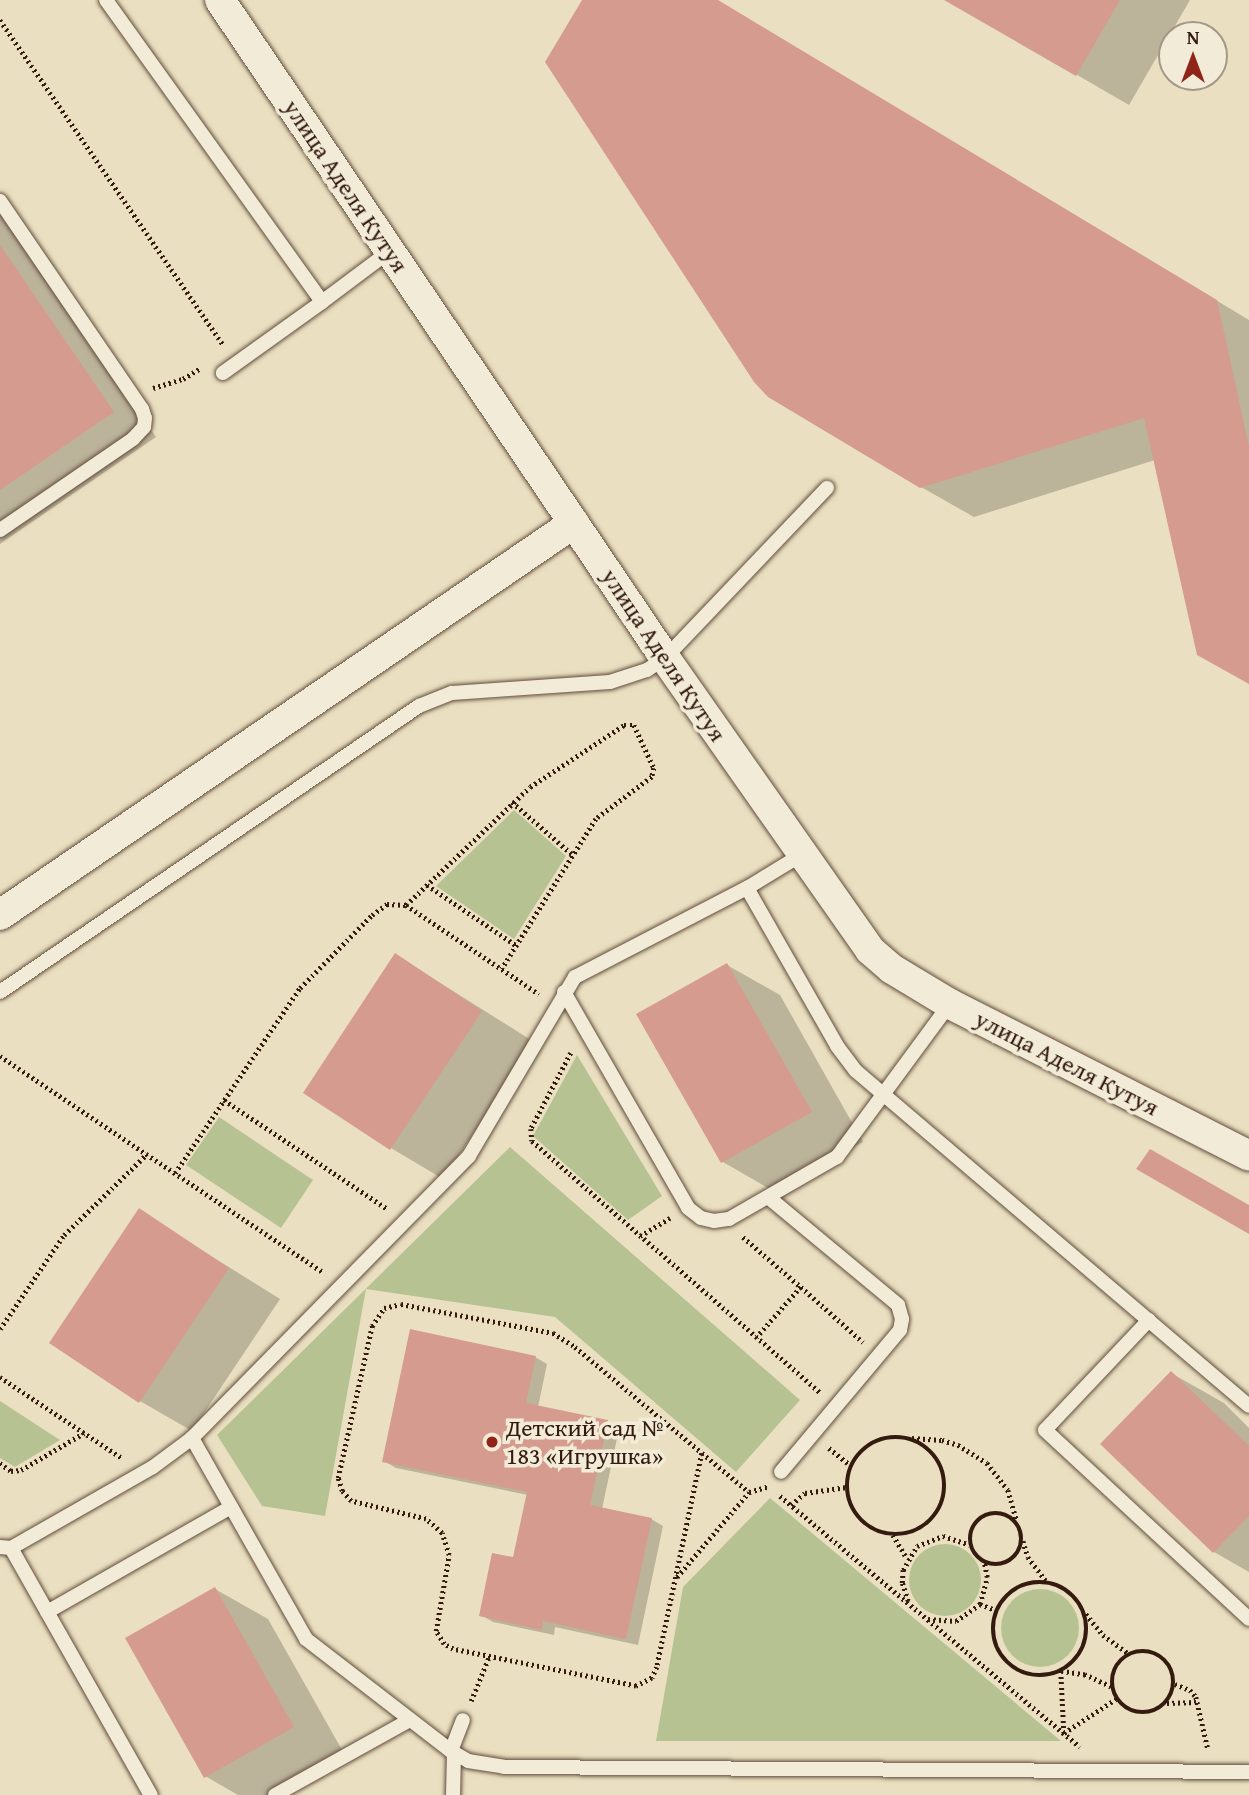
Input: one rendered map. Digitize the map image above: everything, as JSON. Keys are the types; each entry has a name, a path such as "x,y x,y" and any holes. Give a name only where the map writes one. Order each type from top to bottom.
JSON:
{"street":[{"name":"улица Аделя Кутуя","path":"220,0 665,658 800,855 870,950 892,969 950,1004 1249,1156"},
{"path":"0,915 574,523"}],"lane":[{"path":"106,0 322,302"},
{"path":"0,201 142,409 145,418 144,427 133,439 0,530"},
{"path":"223,373 390,251"},
{"path":"0,992 419,706 452,693 610,681 647,670 665,658 827,488"},
{"path":"151,1795 47,1612 5,1547 144,1472 191,1438 469,1156 561,999 582,972 747,888 800,855"},
{"path":"747,888 837,1046 856,1071 1249,1406"},
{"path":"561,999 585,1028 688,1208 701,1218 723,1220 836,1157 950,1004"},
{"path":"768,1197 898,1305 902,1319 900,1330 781,1472"},
{"path":"1149,1320 1045,1430 1249,1619"},
{"path":"191,1438 306,1639 452,1752 478,1764 503,1767 1249,1772"},
{"path":"47,1612 231,1507"},
{"path":"275,1795 410,1720"},
{"path":"453,1795 452,1752 463,1720"}],"path":[{"path":"0,20 235,363"},
{"path":"406,905 512,802 625,725 634,725 654,768 653,777 599,815 502,969"},
{"path":"512,802 573,855"},
{"path":"427,885 517,946"},
{"path":"175,1173 310,977 372,915 387,904 406,905 502,969 561,999"},
{"path":"585,1028 531,1129 530,1138 836,1406"},
{"path":"0,1056 342,1285"},
{"path":"224,1100 405,1221"},
{"path":"0,1329 64,1235 147,1154"},
{"path":"640,1236 688,1208"},
{"path":"723,1220 878,1356"},
{"path":"757,1337 800,1287"},
{"path":"702,1453 657,1667 645,1683 627,1686 453,1649 438,1637 436,1620 449,1555 442,1533 426,1519 358,1505 345,1497 339,1484 372,1326 380,1312 401,1304 553,1333 575,1347 702,1453 748,1492"},
{"path":"0,1377 144,1472"},
{"path":"0,1463 18,1471 83,1433"},
{"path":"908,1438 929,1450 942,1469 945,1485 943,1501 935,1515 923,1526 909,1533 893,1535 866,1524 853,1508 847,1487 851,1466 860,1452 874,1442 891,1437 934,1438 958,1445 987,1463 1008,1490 1028,1557 1046,1582"},
{"path":"676,1579 748,1492 764,1490 781,1472"},
{"path":"791,1505 805,1493 847,1487"},
{"path":"780,1489 780,1496 1109,1772"},
{"path":"1017,1524 1006,1515 992,1513 979,1519 971,1531 970,1545 975,1555 984,1562 998,1565 1011,1561 1020,1550 1022,1536"},
{"path":"893,1535 907,1558"},
{"path":"912,1606 902,1583 907,1558 916,1546 929,1539 950,1537 970,1545"},
{"path":"924,1616 942,1622 956,1621 980,1604 987,1577 984,1562"},
{"path":"1084,1610 1086,1638 1082,1651 1061,1671 1048,1675 1033,1675 1008,1663 993,1638 996,1610 1004,1597 1031,1582 1046,1582 1075,1596 1103,1634 1129,1654"},
{"path":"980,1604 996,1610"},
{"path":"1167,1703 1175,1684 1173,1671 1166,1660 1155,1653 1142,1650 1129,1654 1118,1662 1112,1673 1111,1687 1124,1708 1146,1714 1167,1703 1198,1702"},
{"path":"463,1720 489,1657"},
{"path":"1061,1671 1084,1675 1111,1687"},
{"path":"1061,1671 1064,1733"},
{"path":"1175,1684 1190,1690 1198,1702 1213,1772"},
{"path":"1064,1733 1116,1699"}],"green space":[{"path":"514,810 566,856 514,939 436,886"},
{"path":"577,1055 662,1196 628,1220 533,1136"},
{"path":"219,1117 313,1180 281,1228 186,1165"},
{"path":"510,1147 800,1400 736,1472 555,1317 366,1289 325,1516 262,1506 217,1435"},
{"path":"0,1401 60,1440 15,1467 0,1458"},
{"path":"770,1498 1061,1741 656,1741 683,1587"},
{"path":"945,1544 965,1550 975,1560 981,1580 975,1600 965,1610 945,1616 925,1610 915,1600 909,1580 915,1560 925,1550"},
{"path":"1032,1589 1048,1589 1062,1595 1073,1606 1079,1620 1079,1636 1073,1650 1062,1661 1048,1667 1032,1667 1018,1661 1007,1650 1001,1636 1001,1620 1007,1606 1018,1595"}],"building":[{"path":"582,0 718,0 1217,300 1249,447 1249,684 1197,655 1144,418 920,488 768,397 754,382 545,62"},
{"path":"944,0 1120,0 1076,76"},
{"path":"0,245 114,412 0,490"},
{"path":"395,953 482,1011 390,1150 303,1093"},
{"path":"727,963 812,1112 721,1163 636,1014"},
{"path":"1150,1149 1249,1205 1249,1234 1136,1169"},
{"path":"139,1208 229,1268 139,1403 49,1343"},
{"path":"410,1329 536,1356 526,1403 608,1420 590,1505 652,1518 626,1639 543,1621 542,1630 479,1616 492,1553 513,1557 527,1492 382,1462"},
{"path":"1171,1371 1249,1446 1249,1516 1213,1553 1100,1444"},
{"path":"215,1587 294,1727 204,1778 125,1638"}],"place":[{"name":"Детский сад № 183 «Игрушка»","path":"492,1442"}]}
